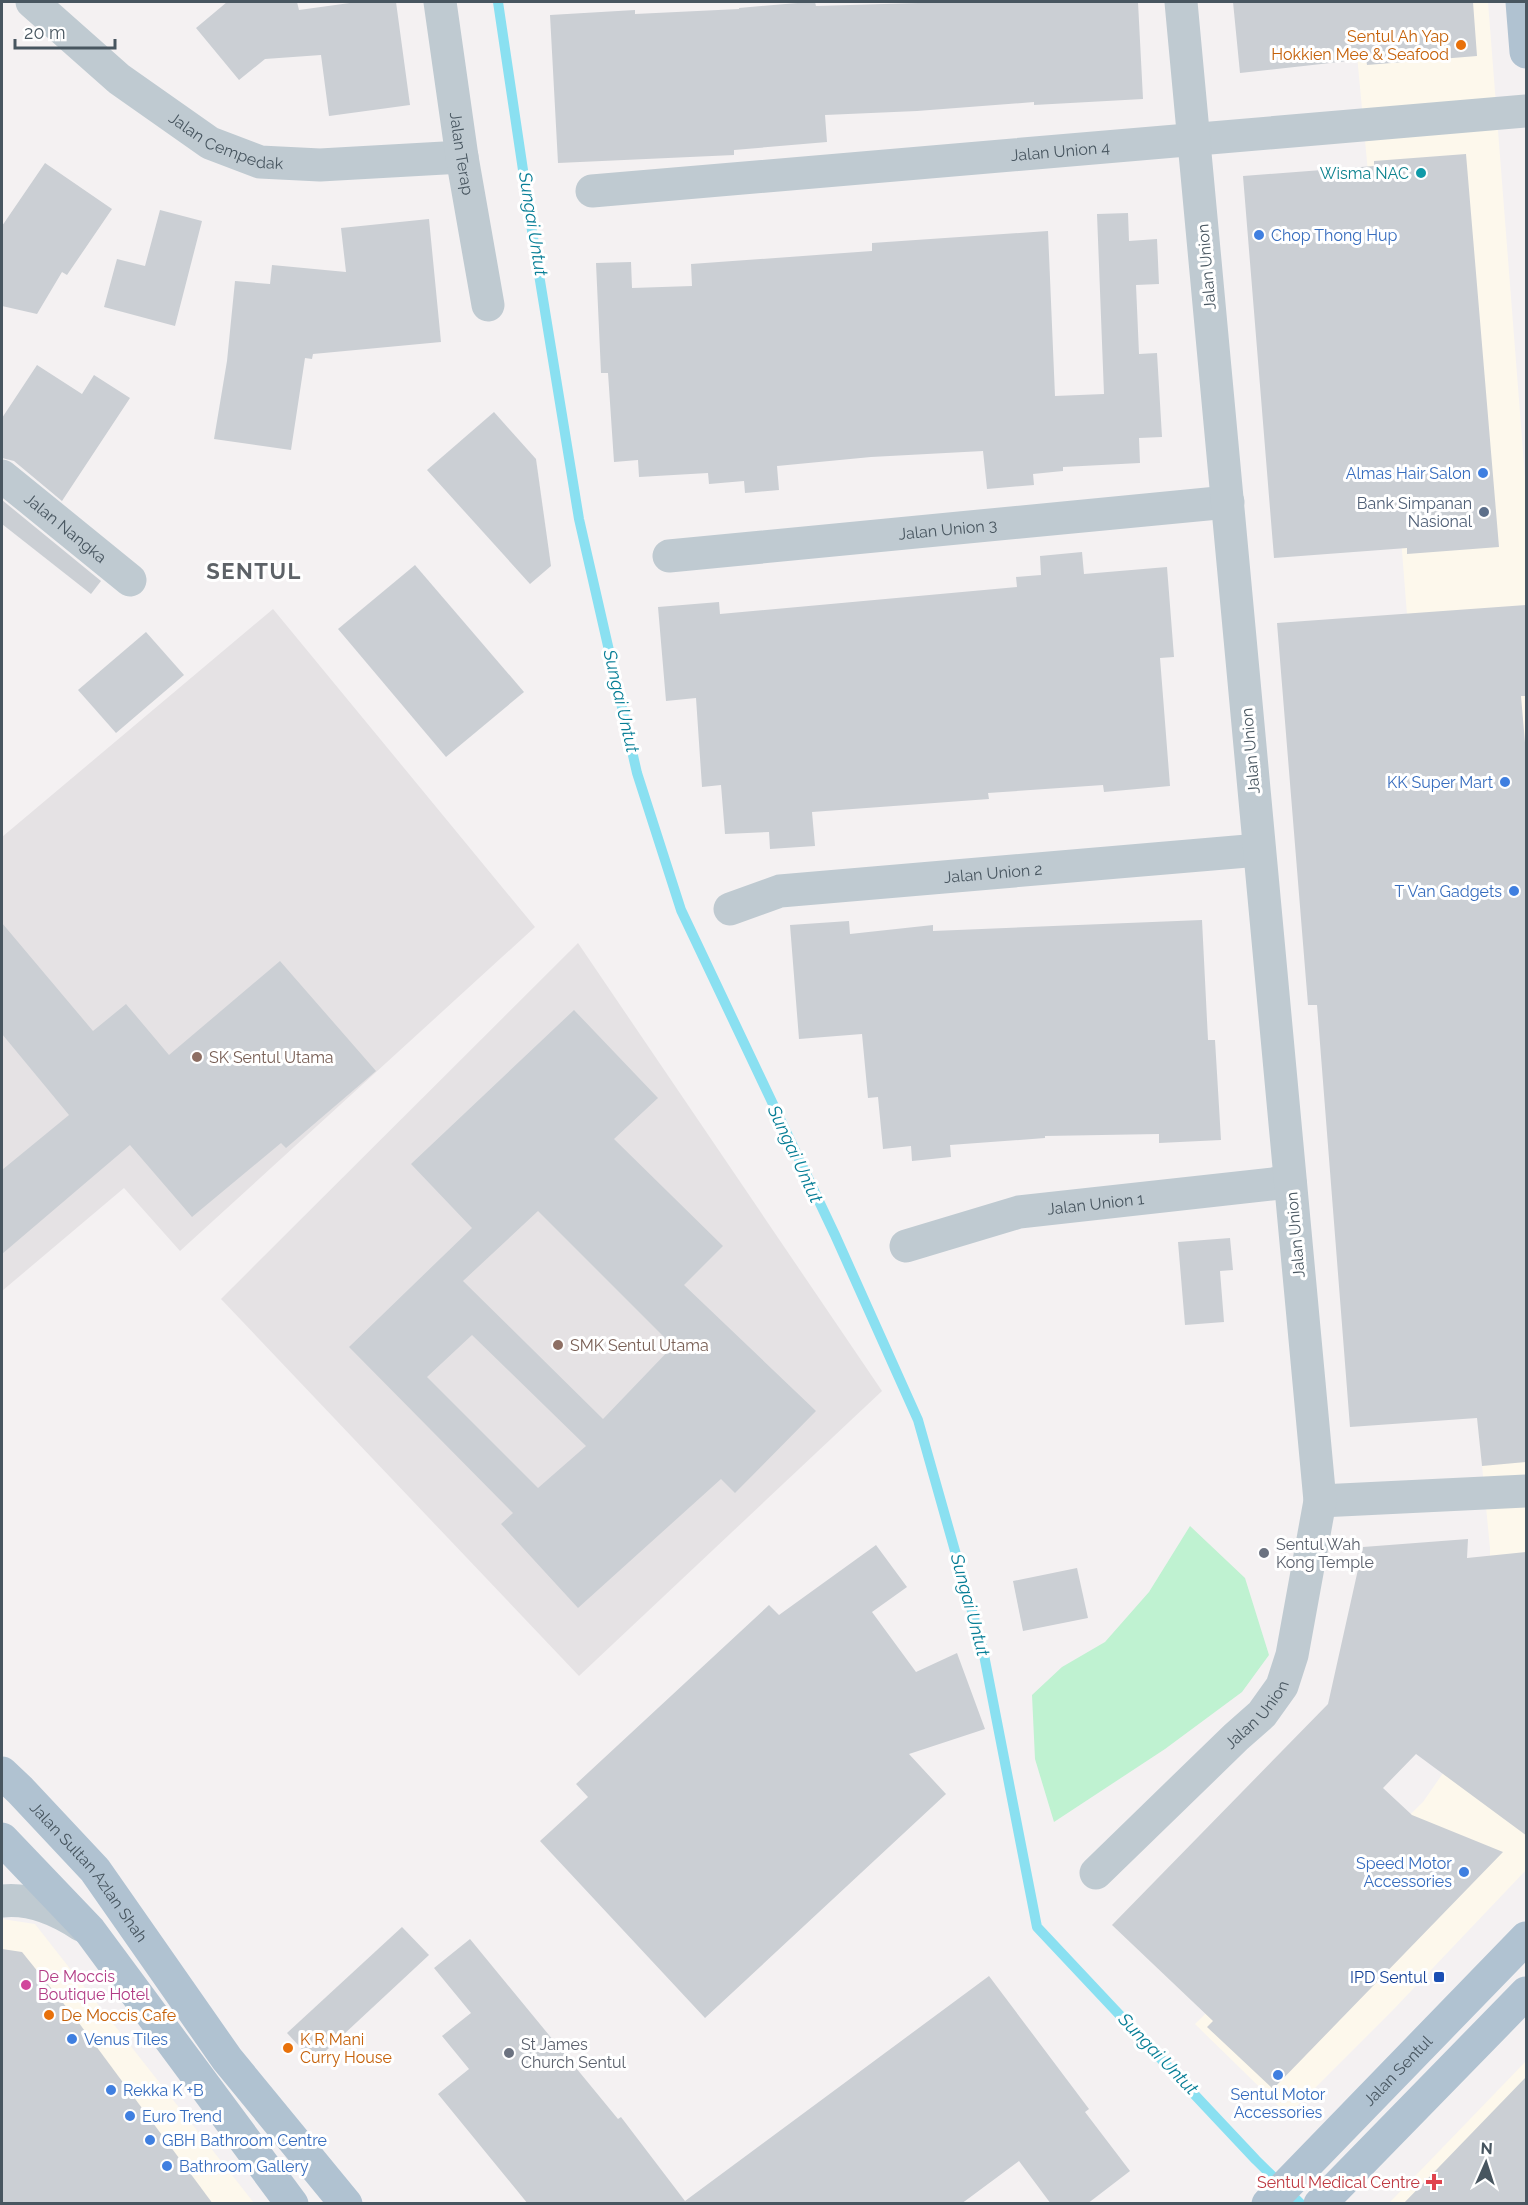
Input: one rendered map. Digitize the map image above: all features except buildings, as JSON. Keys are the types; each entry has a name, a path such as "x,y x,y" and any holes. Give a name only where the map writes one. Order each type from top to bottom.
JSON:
{"main road":[{"path":"1522,2 1527,52"},
{"name":"Jalan Sultan Azlan Shah","path":"2,1773 95,1870 227,2059 346,2204"},
{"path":"2,1839 90,1932 292,2204"},
{"name":"Jalan Sentul","path":"1268,2204 1527,1938"},
{"path":"1320,2204 1527,1993"}],"street":[{"name":"Jalan Cempedak","path":"32,2 119,79 210,143 260,162 320,165 462,157"},
{"name":"Jalan Terap","path":"440,2 462,157 488,305"},
{"name":"Jalan Union","path":"1096,1873 1262,1714 1282,1686 1292,1655 1320,1501 1181,2"},
{"name":"Jalan Union 4","path":"592,191 1527,111"},
{"name":"Jalan Nangka","path":"2,476 130,580"},
{"name":"Jalan Union 3","path":"669,556 1228,502"},
{"name":"Jalan Union 2","path":"730,909 780,891 1259,850"},
{"name":"Jalan Union 1","path":"906,1246 1019,1212 1290,1182"},
{"path":"1320,1501 1527,1491"},
{"path":"2,1901 33,1902 52,1908 90,1932"}],"shaded area":[{"path":"1352,2 1488,2 1526,490 1526,1870 1392,2011 1288,2115 1195,2024 1423,1802 1457,1753 1490,1650 1490,1548 1438,1010 1394,449"},
{"name":"SK Sentul Utama","path":"273,609 535,927 180,1251 124,1188 2,1291 2,837"},
{"name":"SMK Sentul Utama","path":"578,943 882,1391 579,1676 221,1299"},
{"path":"2,1919 35,1924 254,2203 2,2204"},
{"path":"1526,2061 1526,2203 1389,2203"}],"green space":[{"path":"1190,1526 1245,1578 1269,1655 1242,1692 1165,1749 1054,1822 1035,1759 1032,1695 1062,1667 1105,1642 1149,1592"}],"waterway":[{"name":"Sungai Untut","path":"498,2 534,244 579,519 637,773 681,910 835,1235 918,1420 983,1650 1037,1927 1256,2160 1301,2204"}],"place":[{"name":"Sentul Ah Yap Hokkien Mee & Seafood","path":"1461,45"},
{"name":"Wisma NAC","path":"1421,173"},
{"name":"Chop Thong Hup","path":"1259,235"},
{"name":"Almas Hair Salon","path":"1483,473"},
{"name":"Bank Simpanan Nasional","path":"1484,512"},
{"name":"KK Super Mart","path":"1505,782"},
{"name":"T Van Gadgets","path":"1514,891"},
{"name":"SK Sentul Utama","path":"197,1057"},
{"name":"SMK Sentul Utama","path":"558,1345"},
{"name":"Sentul Wah Kong Temple","path":"1264,1553"},
{"name":"Speed Motor Accessories","path":"1464,1872"},
{"name":"IPD Sentul","path":"1439,1977"},
{"name":"De Moccis Boutique Hotel","path":"26,1985"},
{"name":"De Moccis Cafe","path":"49,2015"},
{"name":"Venus Tiles","path":"72,2039"},
{"name":"K R Mani Curry House","path":"288,2048"},
{"name":"St James Church Sentul","path":"509,2053"},
{"name":"Sentul Motor Accessories","path":"1278,2075"},
{"name":"Rekka K +B","path":"111,2090"},
{"name":"Euro Trend","path":"130,2116"},
{"name":"GBH Bathroom Centre","path":"150,2140"},
{"name":"Bathroom Gallery","path":"167,2166"},
{"name":"Sentul Medical Centre","path":"1434,2182"}],"district":[{"name":"SENTUL","path":"254,571"}]}
